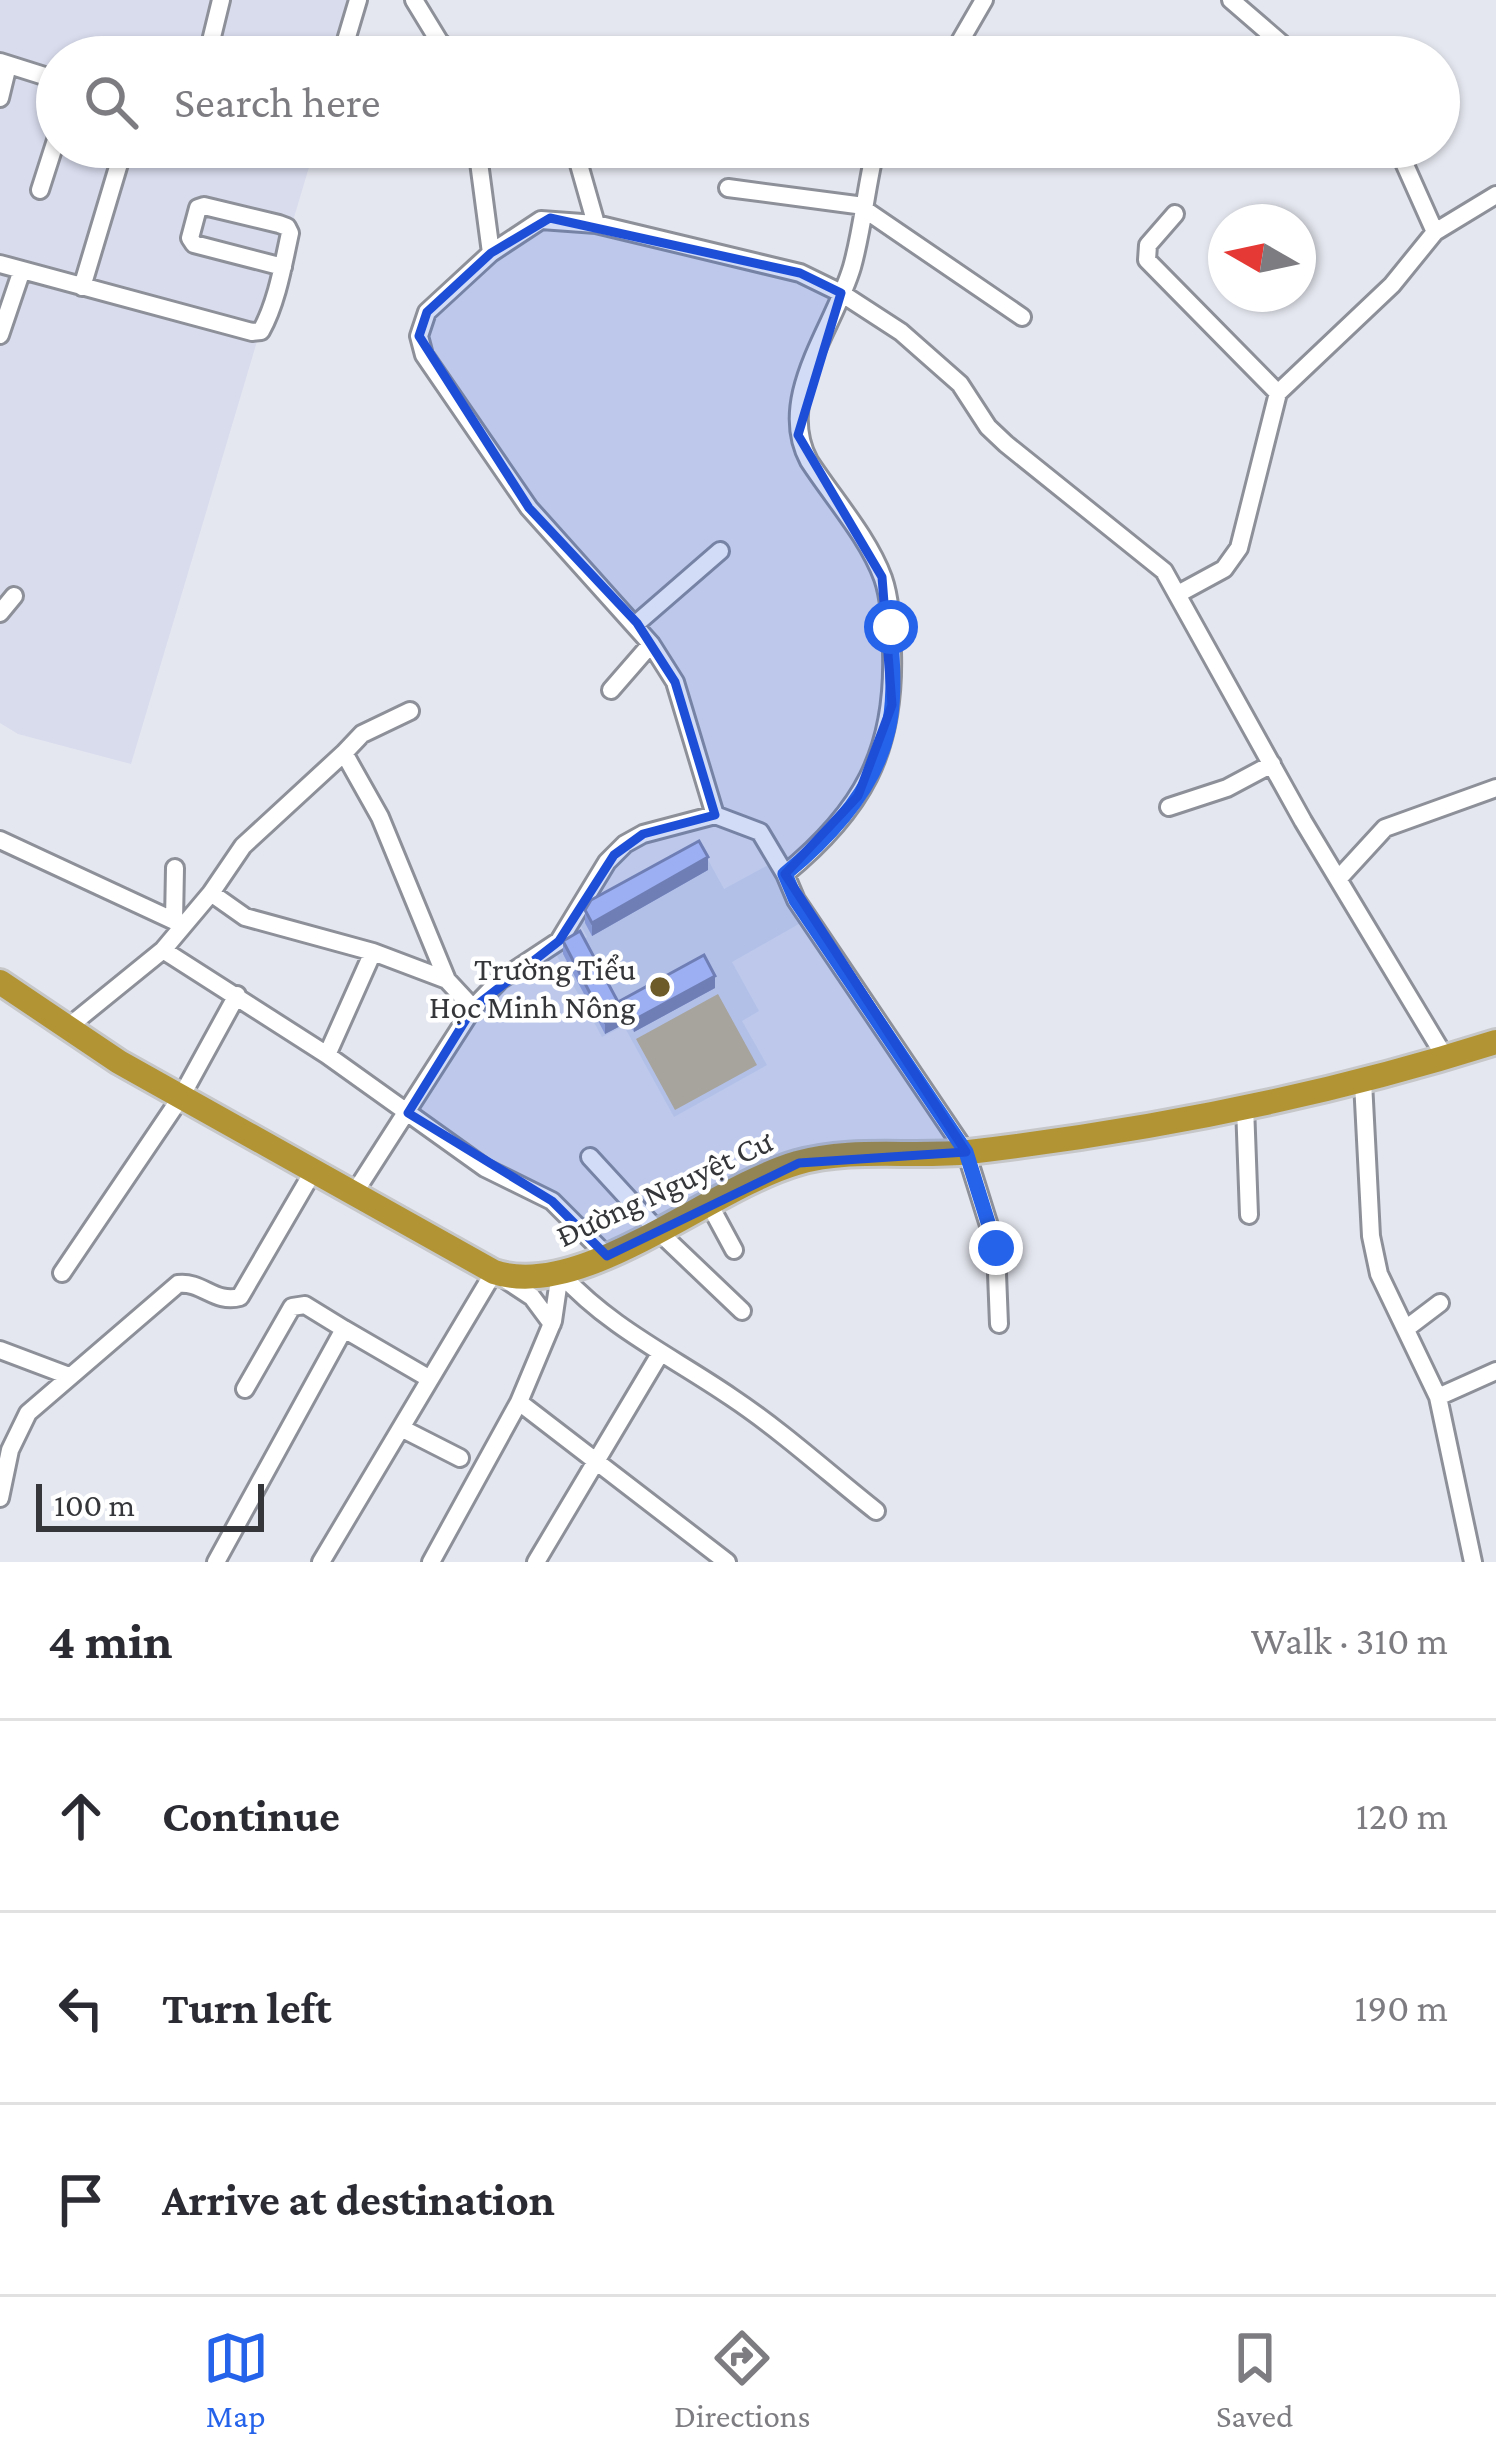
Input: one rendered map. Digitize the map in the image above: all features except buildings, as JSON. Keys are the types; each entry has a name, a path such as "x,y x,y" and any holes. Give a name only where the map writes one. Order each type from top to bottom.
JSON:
{"highway":[{"name":"Đường Nguyệt Cư","path":"0,982 181,1097 494,1272 520,1278 560,1273 607,1256 708,1202 799,1162 830,1156 966,1152 1245,1106 1363,1082 1496,1042"}],"street":[{"path":"212,36 221,0"},
{"path":"347,36 358,0"},
{"path":"414,0 436,36"},
{"path":"964,36 984,0"},
{"path":"1232,0 1273,36"},
{"path":"0,98 4,64 36,74"},
{"path":"40,190 47,168"},
{"path":"82,287 118,168"},
{"path":"480,168 491,253"},
{"path":"580,168 596,224"},
{"path":"785,874 815,849 858,796 884,746 892,705 891,627 882,577 797,436 799,406 855,256 872,168"},
{"path":"1407,168 1436,232"},
{"path":"728,188 864,207 1022,317"},
{"path":"1178,594 1224,569 1239,548 1278,393 1392,285 1436,232 1496,195"},
{"path":"0,264 252,332 261,331 267,320 283,267 290,233 287,226 198,208 190,238 194,244 283,267"},
{"path":"1175,214 1148,245 1147,260 1278,393"},
{"path":"715,815 675,682 651,644 637,623 529,508 424,355 419,336 427,312 491,253 541,220 596,224 800,273 841,293 901,332 960,384 988,427 1164,571 1445,1058"},
{"path":"0,334 22,270"},
{"path":"637,623 720,551"},
{"path":"0,613 14,596"},
{"path":"611,690 651,644"},
{"path":"67,1028 163,950 179,923 211,893 243,846 362,734 410,710"},
{"path":"344,753 380,817 447,980 473,1008"},
{"path":"1169,807 1227,788 1272,764"},
{"path":"1340,877 1384,828 1496,788"},
{"path":"355,1192 473,1008 500,980 559,941 604,868 626,844 644,834 715,815 760,832 796,900 966,1152 996,1248 1000,1324"},
{"path":"0,840 179,923"},
{"path":"175,868 179,923"},
{"path":"211,893 244,916 373,952 447,980"},
{"path":"163,950 327,1054 484,1168 552,1202 607,1256"},
{"path":"327,1054 373,952"},
{"path":"62,1273 181,1097 238,995"},
{"path":"1363,1082 1371,1236 1379,1274 1438,1397 1473,1562"},
{"path":"1245,1106 1249,1215"},
{"path":"590,1157 742,1311"},
{"path":"0,1498 10,1450 28,1413 178,1284 194,1285 219,1299 240,1297 314,1171"},
{"path":"708,1202 734,1250"},
{"path":"321,1562 494,1272 532,1297 551,1324"},
{"path":"431,1562 518,1402 551,1324 560,1273"},
{"path":"560,1273 589,1304 732,1398 876,1511"},
{"path":"1407,1328 1440,1303"},
{"path":"244,1389 292,1307 304,1305 430,1379"},
{"path":"241,1562 219,1557 344,1329"},
{"path":"0,1350 69,1376"},
{"path":"536,1562 660,1354"},
{"path":"1438,1397 1496,1371"},
{"path":"518,1402 725,1562"},
{"path":"401,1428 460,1458"}],"highlighted area":[{"path":"550,218 800,273 841,293 798,435 882,577 892,705 858,796 785,874 966,1152 799,1163 607,1256 552,1201 408,1113 473,1008 559,941 614,855 643,834 715,815 675,682 637,623 529,508 419,336 427,312 491,253"}],"shaded area":[{"path":"0,0 359,0 348,36 36,36 36,168 309,168 131,764 18,734 0,723"},
{"name":"Trường Tiểu Học Minh Nông","path":"701,847 724,889 772,863 804,921 732,962 759,1011 742,1021 767,1065 674,1117 624,1026 602,1037 556,954 587,937 576,916"},
{"path":"718,994 757,1065 675,1110 636,1039"}],"place":[{"name":"Trường Tiểu Học Minh Nông","path":"660,987"}],"route":[{"path":"891,627 892,705 884,746 858,796 815,849 785,874 796,900 966,1152 996,1248"}]}
